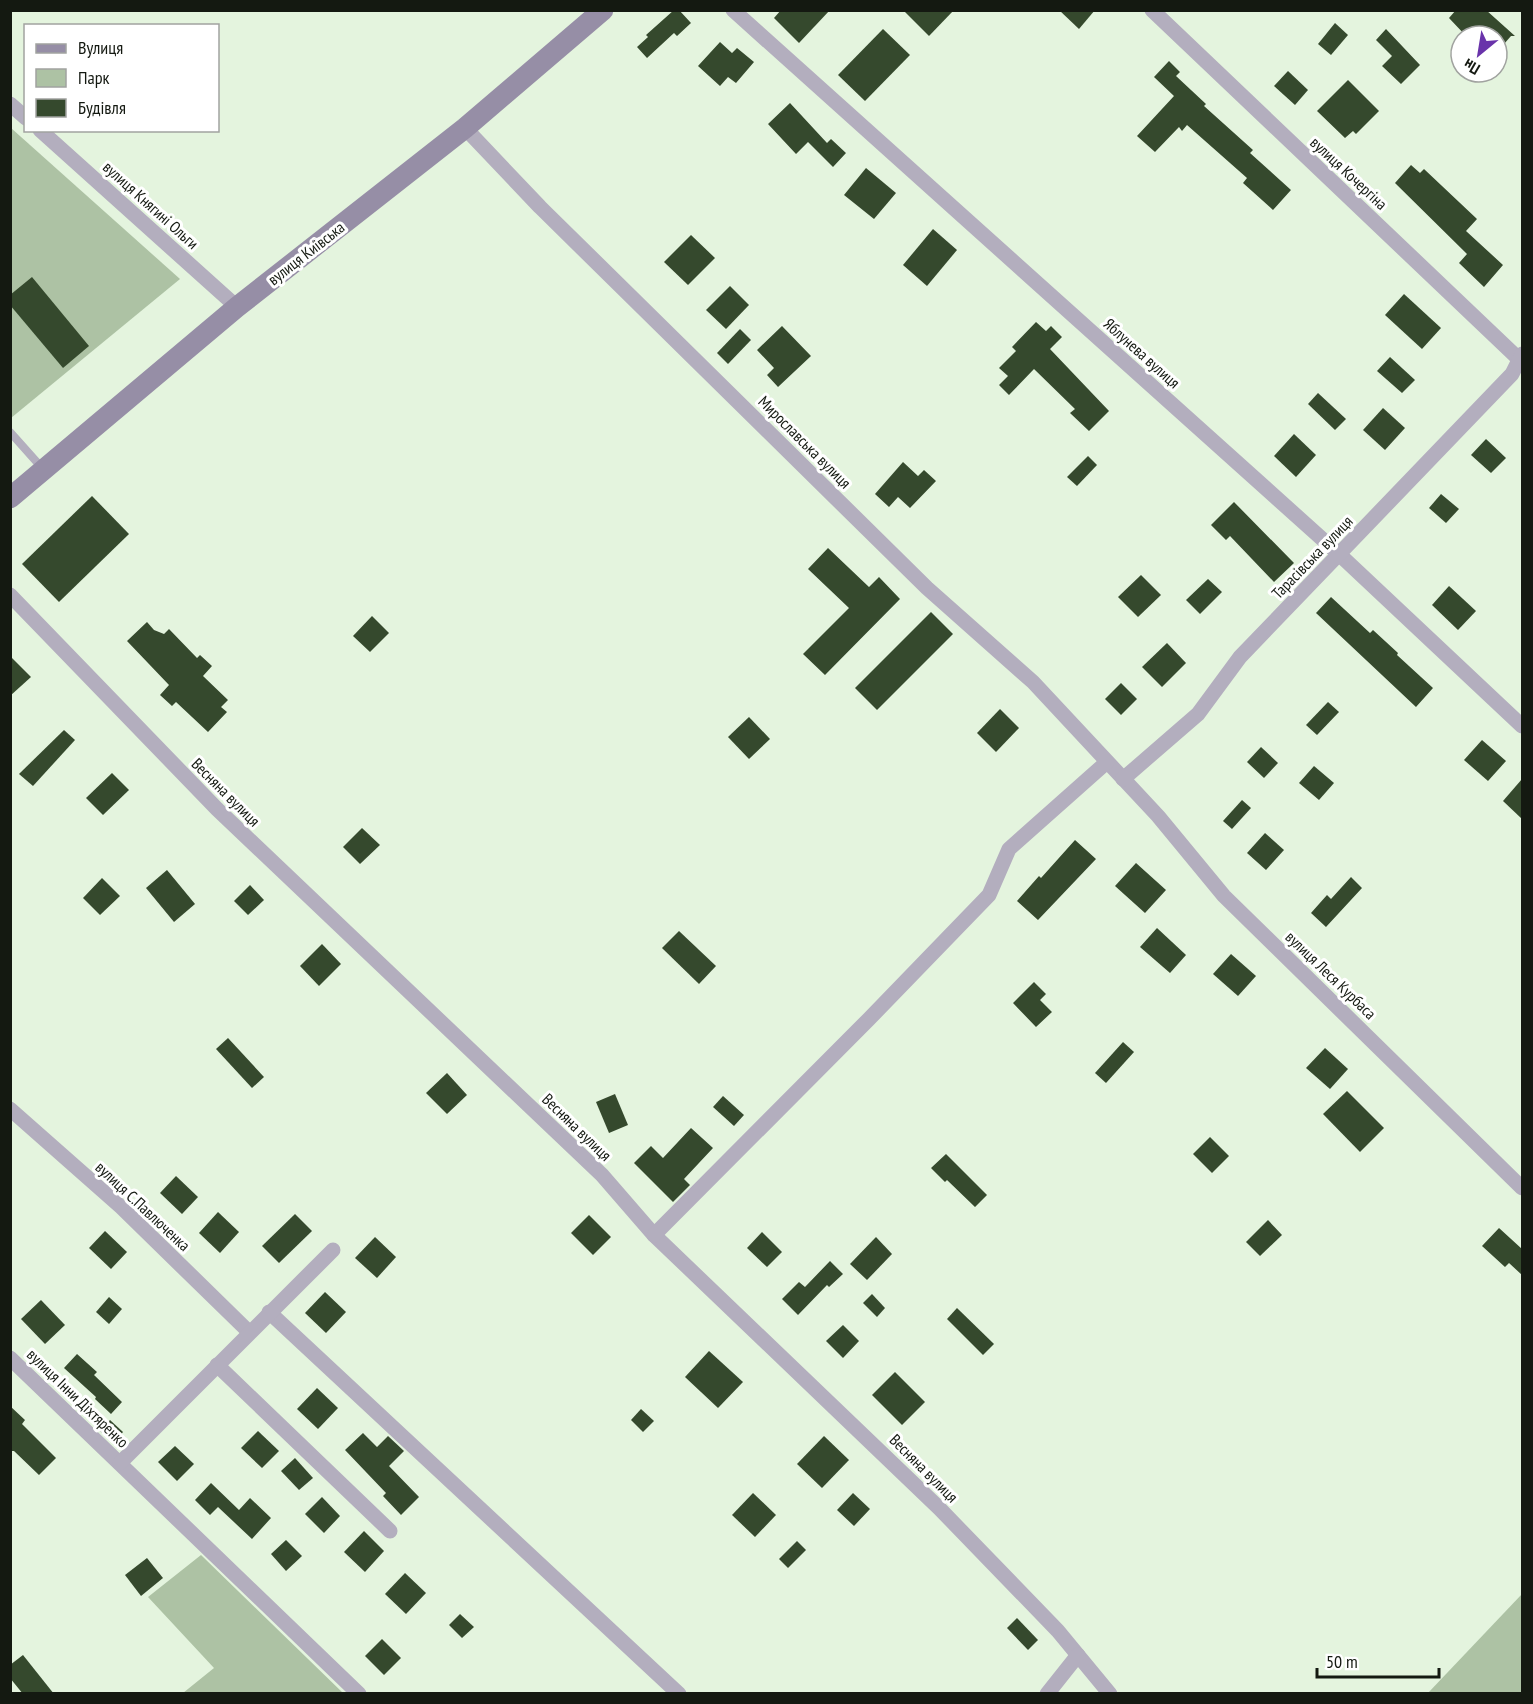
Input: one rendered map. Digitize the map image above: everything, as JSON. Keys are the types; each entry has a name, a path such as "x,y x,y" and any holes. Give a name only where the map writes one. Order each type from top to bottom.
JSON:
{"street":[{"name":"вулиця Київська","path":"10,498 237,307 465,128 603,10"},
{"name":"Яблунева вулиця","path":"733,10 1340,555 1522,726"},
{"name":"вулиця Кочергіна","path":"1152,10 1521,358"},
{"path":"10,104 24,116"},
{"name":"Мирославська вулиця","path":"465,128 540,207 919,580 1033,682 1123,779"},
{"name":"вулиця Княгині Ольги","path":"42,132 237,307"},
{"name":"Тарасівська вулиця","path":"1123,779 1198,714 1240,657 1512,374 1521,358"},
{"name":"Весняна вулиця","path":"10,595 217,809 602,1175 654,1235 897,1466 1058,1631 1110,1694"},
{"path":"654,1235 989,895 1009,849 1107,762"},
{"name":"вулиця Леся Курбаса","path":"1123,779 1158,816 1224,896 1522,1188"},
{"name":"вулиця С.Павлюченка","path":"10,1109 121,1207 249,1332"},
{"path":"120,1463 333,1250"},
{"path":"269,1312 679,1694"},
{"name":"вулиця Інни Діхтяренко","path":"10,1358 359,1694"},
{"path":"217,1365 390,1531"},
{"path":"1047,1694 1078,1655"}],"lane":[{"path":"10,432 44,470"}],"green space":[{"path":"11,128 180,279 11,418"},
{"path":"201,1555 343,1693 183,1693 214,1668 148,1597"},
{"path":"1522,1594 1522,1693 1428,1693"}],"building":[{"path":"674,10 679,10 691,23 677,36 674,33 647,58 637,47 648,37 646,35"},
{"path":"781,10 830,10 799,43 774,18"},
{"path":"903,10 954,10 929,36"},
{"path":"1059,10 1095,10 1079,29"},
{"path":"1456,10 1486,10 1502,24 1455,24 1449,18"},
{"path":"1335,23 1348,35 1331,55 1318,44"},
{"path":"883,29 910,55 865,101 838,75"},
{"path":"1386,29 1420,65 1401,84 1382,66 1392,56 1376,40"},
{"path":"720,42 732,53 737,48 754,62 736,83 728,77 720,86 698,66"},
{"path":"1169,61 1180,72 1176,76 1206,104 1204,106 1253,150 1250,153 1291,190 1273,210 1243,183 1247,178 1187,125 1182,131 1179,127 1155,152 1137,136 1174,96 1154,77"},
{"path":"1288,71 1308,90 1295,105 1274,86"},
{"path":"1348,80 1379,111 1356,134 1353,131 1345,138 1317,111"},
{"path":"790,103 827,143 831,139 846,153 833,167 808,142 796,154 768,124"},
{"path":"1411,165 1420,173 1424,169 1477,219 1466,231 1503,265 1484,287 1459,263 1467,254 1395,183"},
{"path":"866,168 896,193 874,219 844,195"},
{"path":"933,229 957,250 927,286 903,265"},
{"path":"691,235 715,258 688,285 664,262"},
{"path":"32,277 89,346 63,368 10,305 10,295"},
{"path":"730,286 749,305 726,329 706,310"},
{"path":"1404,294 1441,328 1422,349 1385,315"},
{"path":"1036,322 1046,331 1051,326 1062,337 1050,349 1109,411 1089,431 1070,413 1075,409 1034,369 1009,395 999,385 1008,376 999,368 1016,351 1012,347"},
{"path":"782,326 811,356 778,387 767,375 774,368 757,350"},
{"path":"740,329 751,340 728,364 717,353"},
{"path":"1390,357 1415,380 1402,393 1377,371"},
{"path":"1318,393 1346,419 1335,430 1308,404"},
{"path":"1383,408 1405,428 1385,450 1363,430"},
{"path":"1294,434 1316,455 1296,477 1274,456"},
{"path":"1486,439 1506,458 1491,473 1471,455"},
{"path":"1088,456 1097,465 1077,486 1067,477"},
{"path":"903,462 918,476 924,470 936,481 910,508 898,497 889,507 875,494"},
{"path":"1441,494 1459,509 1446,523 1429,508"},
{"path":"92,496 129,534 59,602 22,564"},
{"path":"1234,502 1294,563 1274,582 1230,536 1226,540 1211,525"},
{"path":"828,548 869,587 879,577 900,599 825,675 803,654 849,608 808,569"},
{"path":"1141,575 1161,595 1138,617 1118,597"},
{"path":"1208,579 1222,592 1200,614 1186,600"},
{"path":"1449,586 1476,611 1458,630 1432,605"},
{"path":"1331,597 1370,633 1373,630 1433,688 1416,707 1316,613"},
{"path":"931,612 953,634 877,710 855,688"},
{"path":"372,616 389,633 370,652 353,636"},
{"path":"147,622 154,630 164,634 169,629 197,658 200,655 212,666 203,676 228,700 221,707 227,712 208,732 176,702 172,706 160,695 169,685 127,641"},
{"path":"1167,643 1186,663 1162,687 1142,667"},
{"path":"10,656 31,677 10,696"},
{"path":"1121,683 1137,699 1121,715 1105,699"},
{"path":"1328,702 1339,712 1317,735 1306,725"},
{"path":"1000,709 1019,728 996,752 977,733"},
{"path":"749,717 770,739 749,759 728,737"},
{"path":"64,730 75,740 33,786 19,774"},
{"path":"1482,740 1506,761 1488,781 1464,760"},
{"path":"1261,747 1278,763 1264,778 1247,762"},
{"path":"1314,766 1334,783 1319,800 1299,783"},
{"path":"112,773 129,790 103,815 86,798"},
{"path":"1522,779 1522,819 1503,801"},
{"path":"1242,800 1251,808 1232,829 1223,821"},
{"path":"362,828 380,845 360,864 343,847"},
{"path":"1265,833 1284,850 1266,870 1247,853"},
{"path":"1075,840 1096,859 1038,920 1017,901"},
{"path":"1136,863 1166,890 1145,913 1115,886"},
{"path":"167,870 195,904 174,922 146,888"},
{"path":"1351,877 1362,888 1326,927 1311,913 1327,895 1331,899"},
{"path":"102,878 120,896 100,915 83,898"},
{"path":"250,885 264,900 248,915 234,901"},
{"path":"1157,928 1186,955 1170,973 1140,947"},
{"path":"679,931 716,966 699,984 662,948"},
{"path":"322,944 341,964 319,986 300,966"},
{"path":"1231,954 1256,976 1238,996 1213,974"},
{"path":"1034,982 1046,994 1040,1000 1052,1012 1036,1027 1013,1003"},
{"path":"228,1038 264,1077 252,1088 216,1049"},
{"path":"1123,1042 1134,1052 1106,1083 1095,1073"},
{"path":"1325,1048 1348,1069 1330,1089 1306,1068"},
{"path":"447,1073 467,1095 447,1114 426,1093"},
{"path":"1347,1091 1384,1128 1360,1152 1323,1114"},
{"path":"615,1094 628,1125 609,1133 596,1102"},
{"path":"723,1096 744,1115 734,1126 713,1107"},
{"path":"691,1128 713,1148 684,1179 690,1185 673,1202 634,1163 651,1146 663,1158"},
{"path":"1210,1137 1229,1156 1212,1173 1193,1154"},
{"path":"946,1154 987,1195 975,1207 931,1168"},
{"path":"176,1176 198,1197 182,1214 160,1193"},
{"path":"218,1212 239,1232 220,1253 199,1233"},
{"path":"295,1214 312,1231 279,1263 262,1246"},
{"path":"589,1215 611,1237 593,1255 571,1233"},
{"path":"1268,1220 1282,1235 1260,1256 1246,1242"},
{"path":"1499,1228 1522,1249 1522,1275 1509,1263 1505,1267 1482,1246"},
{"path":"105,1231 127,1252 111,1269 89,1248"},
{"path":"762,1232 782,1252 767,1267 747,1248"},
{"path":"375,1237 396,1257 377,1278 355,1258"},
{"path":"876,1237 892,1254 867,1280 850,1264"},
{"path":"830,1261 843,1274 829,1287 827,1285 798,1315 782,1299 799,1282 805,1287"},
{"path":"325,1292 346,1312 326,1333 305,1313"},
{"path":"872,1294 885,1308 877,1317 863,1303"},
{"path":"109,1297 122,1309 109,1324 96,1312"},
{"path":"41,1300 65,1325 45,1344 21,1319"},
{"path":"957,1308 994,1344 983,1355 947,1319"},
{"path":"843,1325 859,1341 843,1358 826,1341"},
{"path":"709,1351 743,1382 718,1408 685,1377"},
{"path":"77,1354 97,1372 94,1375 122,1402 111,1414 64,1368"},
{"path":"895,1372 925,1402 902,1425 872,1395"},
{"path":"317,1388 338,1408 318,1429 297,1409"},
{"path":"10,1406 25,1420 22,1424 56,1458 39,1475 14,1451 10,1451"},
{"path":"641,1409 654,1421 643,1432 631,1420"},
{"path":"110,1420 123,1432 114,1443 100,1431"},
{"path":"258,1431 279,1451 262,1468 241,1448"},
{"path":"363,1433 377,1447 388,1436 404,1451 389,1466 419,1497 401,1515 383,1496 386,1493 345,1450"},
{"path":"824,1436 849,1460 822,1488 797,1464"},
{"path":"175,1446 194,1464 177,1481 158,1462"},
{"path":"295,1458 313,1478 299,1490 281,1471"},
{"path":"211,1483 239,1510 250,1498 271,1518 252,1539 218,1507 210,1515 195,1500"},
{"path":"753,1493 776,1515 755,1537 732,1515"},
{"path":"853,1493 870,1509 854,1526 837,1510"},
{"path":"322,1497 340,1516 324,1533 305,1514"},
{"path":"364,1531 384,1551 365,1572 344,1552"},
{"path":"286,1540 302,1556 286,1571 271,1554"},
{"path":"797,1541 806,1550 788,1568 779,1559"},
{"path":"147,1558 163,1578 141,1596 125,1575"},
{"path":"405,1573 426,1593 406,1614 385,1594"},
{"path":"460,1614 474,1627 462,1638 449,1625"},
{"path":"1017,1618 1038,1640 1028,1650 1007,1628"},
{"path":"382,1639 401,1658 384,1675 365,1656"},
{"path":"23,1655 54,1694 23,1694 10,1678 10,1665"}]}
